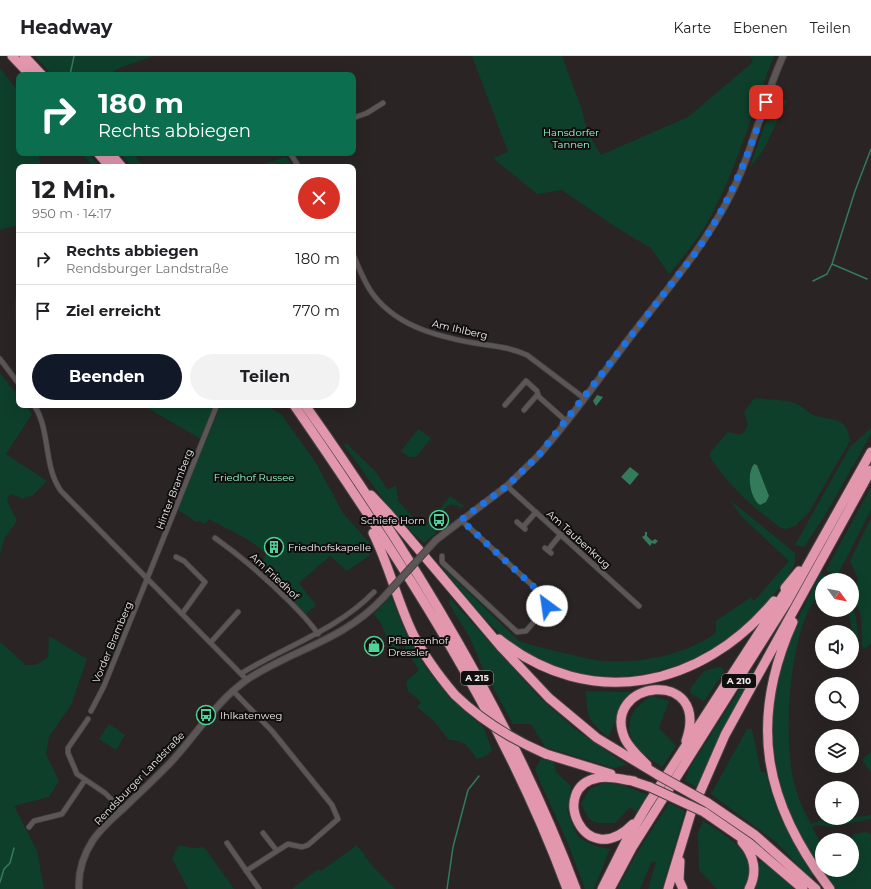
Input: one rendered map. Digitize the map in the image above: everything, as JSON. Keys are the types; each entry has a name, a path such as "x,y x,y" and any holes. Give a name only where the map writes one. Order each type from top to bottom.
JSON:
{"highway":[{"path":"12,56 27,72"},
{"path":"24,56 39,72"},
{"path":"101,156 107,164"},
{"path":"113,156 119,164"},
{"name":"A 215","path":"296,408 351,481 419,578 498,716 534,787 576,889"},
{"name":"A 215","path":"307,408 484,708 530,799 567,889"},
{"name":"A 210","path":"610,889 633,846 776,621 871,452"},
{"name":"A 210","path":"668,889 691,813 725,735 871,470"},
{"path":"351,481 387,512 484,628 526,675 566,714 607,745 708,803 755,835 816,889"},
{"path":"351,481 380,546 415,639 435,670 455,695 477,715 500,731 546,754 634,781 704,812 768,858 803,889"},
{"path":"602,889 626,842 648,804 838,512"},
{"path":"820,562 785,640 775,669 768,708 767,740 771,770 784,812 803,850 830,889"},
{"path":"484,628 520,655 556,673 600,682 622,682 650,679 694,665 736,639 764,613 799,570"},
{"path":"658,775 632,749 623,733 623,714 632,699 645,691 661,689 673,692 685,702 688,707 690,720 688,735 681,753"},
{"path":"634,781 603,777 589,781 581,787 575,798 573,810 576,820 583,830 591,836 601,839 614,838 625,832 648,804"},
{"path":"683,889 679,880 679,866 691,813"},
{"path":"725,826 748,849 753,858 754,878 749,889"}],"street":[{"name":"Rendsburger Landstraße","path":"79,889 80,875 88,850 101,830 171,761 233,691 247,680 276,662 321,643 345,630 362,618 382,599 436,540 507,486 538,456 696,252 723,209 748,155 783,56"},
{"path":"356,117 367,113 383,103"},
{"name":"Am Ihlberg","path":"356,260 370,290 383,306 405,322 452,338 518,351 531,358 582,400"},
{"path":"0,359 2,366 16,381"},
{"path":"505,405 526,381 537,391 538,396 566,421"},
{"path":"524,410 538,394"},
{"path":"36,408 43,420 54,476 59,488 148,580 242,673 247,680"},
{"name":"Hinter Bramberg","path":"148,580 216,408"},
{"name":"Am Taubenkrug","path":"507,486 639,606"},
{"path":"517,522 524,528 536,512"},
{"path":"442,556 442,562 517,632 526,631 546,608 547,604 545,597 461,520"},
{"path":"548,550 561,534"},
{"name":"Am Friedhof","path":"214,538 245,560 267,579 309,621 318,634"},
{"path":"176,557 184,561 205,582 182,614"},
{"name":"Vorder Bramberg","path":"91,711 104,686 148,580"},
{"path":"242,673 270,656 333,626 374,592"},
{"path":"211,642 238,612"},
{"path":"233,691 272,731 332,805 338,819 308,845 302,847 288,844 246,871"},
{"path":"88,720 68,751 77,774 105,793 122,810"},
{"path":"29,827 34,821 62,814 86,780"},
{"path":"263,833 277,851"},
{"path":"227,844 258,889"}],"green space":[{"path":"35,56 153,56 112,72 49,72"},
{"name":"Hansdorfer Tannen","path":"472,56 562,56 581,107 588,133 601,155 688,117 753,62 750,56 774,56 731,174 713,212 687,252 669,274 651,248 617,228 562,190 537,194 493,158 508,152"},
{"path":"0,68 16,88 16,156 39,156 40,164 16,164 16,226 0,230"},
{"path":"775,96 787,101 764,149 749,169"},
{"path":"84,156 91,156 97,164 91,164"},
{"path":"123,156 135,156 141,164 129,164"},
{"path":"286,157 291,164 263,164"},
{"path":"15,297 16,321 15,319"},
{"path":"0,373 16,393 16,408 27,408 32,414 6,454 47,481 32,496 24,499 10,494 7,501 17,521 4,539 0,555"},
{"path":"757,398 792,402 813,415 837,420 842,423 848,433 850,441 809,512 795,526 786,529 781,528 742,496 725,478 710,457 710,453 728,432 740,435 744,432 748,425 744,412 753,400","holes":["754,464 757,465 769,497 758,503 750,484 751,468"]},
{"path":"147,408 214,408 201,439"},
{"name":"Friedhof Russee","path":"220,408 270,408 281,414 316,463 343,513 371,545 369,556 347,571 330,556 299,583 316,605 306,614 260,568 266,554 261,549 247,539 209,519 205,524 199,521 196,522 177,509"},
{"path":"871,428 871,434 827,512 804,547 795,545 850,447"},
{"path":"418,429 431,438 416,457 409,457 401,451"},
{"path":"346,443 375,471 388,490 396,485 398,501 414,518 428,524 450,496 464,506 461,508 451,505 445,508 440,517 438,517 436,533 424,543 412,532 381,497 344,445"},
{"path":"871,487 871,510 839,573 830,573 826,570"},
{"path":"730,500 795,553 794,566 777,591 742,627 716,646 688,661 659,671 629,676 598,676 568,670 539,659 511,642 491,625 437,562 519,641 602,661 631,661 662,656 690,647 704,641 716,633 716,621 751,597 754,601 789,561 741,516"},
{"path":"871,518 871,644 864,649 862,647 861,616 859,611 859,573 855,573 850,561"},
{"path":"815,585 815,601 802,626 796,651 789,705 789,731 793,780 799,799 811,824 815,822 815,825 817,825 812,827 815,833 815,858 802,837 790,811 780,784 775,756 773,727 775,697 784,653 798,618"},
{"path":"391,596 406,634 427,669 450,698 484,728 492,750 486,756 477,759 466,745 458,741 449,740 433,720 417,707 421,702 408,691 406,682 419,670 403,645 393,652 381,624 374,614"},
{"path":"450,598 540,698 575,729 627,765 614,768 545,747 531,724 513,724 483,669 470,638 451,607 449,602"},
{"path":"849,617 856,617 857,625 851,625"},
{"path":"49,636 87,659 71,705 49,737 46,754 59,781 49,797 14,806 37,851 44,889 0,889 0,642 26,665 36,665 48,657"},
{"path":"720,667 725,671 704,701 691,694 690,689 704,671"},
{"path":"752,670 753,672 697,787 685,781 689,769"},
{"path":"586,691 631,692 620,710 608,737 590,718 587,707"},
{"path":"652,696 669,701 659,728 676,746 662,767 638,749 631,737 630,730 630,723 635,710 645,700"},
{"path":"109,724 125,735 116,750 99,739"},
{"path":"747,729 752,729 761,772 765,772 778,813 814,875 810,878 776,842 711,794"},
{"path":"871,752 871,772 862,760"},
{"path":"541,758 554,762 556,772 571,786 567,811 578,837 595,846 610,849 594,889 585,889 569,846 535,770"},
{"path":"604,783 622,785 648,795 636,812 630,807 615,823 597,823 590,819 581,803 591,788"},
{"path":"669,803 685,811 662,889 648,889 656,862 652,861 640,889 617,889 637,853"},
{"path":"871,815 871,819 859,821 859,817"},
{"path":"703,821 732,840 746,857 749,867 748,877 743,889 717,889 699,870 698,833"},
{"path":"817,825 842,825 832,827"},
{"path":"866,832 871,834 871,889 836,889 827,877 859,877 859,833"},
{"path":"179,845 192,848 204,847 234,889 188,889 172,858"},
{"path":"357,845 373,867 395,889 292,889 318,869 321,871"},
{"path":"762,860 794,889 755,889 760,872 759,862"}],"shaded area":[{"path":"597,395 603,397 596,406 593,401"},
{"path":"754,464 757,465 769,496 766,502 760,505 754,497 750,486 750,474"},
{"path":"630,467 639,474 630,485 621,477"},
{"path":"645,532 647,532 647,536 652,541 655,539 658,541 655,544 652,543 650,546 642,537 645,535"}],"waterway":[{"path":"71,72 74,56"},
{"path":"813,281 827,274 832,264 855,191 871,149"},
{"path":"832,264 867,279"},
{"path":"447,889 453,847 468,790 479,776"},
{"path":"0,882 4,869 10,863 14,848"}],"place":[{"name":"Schiefe Horn","path":"439,520"},
{"name":"Friedhofskapelle","path":"274,547"},
{"name":"Pflanzenhof Dressler","path":"374,646"},
{"name":"Ihlkatenweg","path":"206,715"}],"route":[{"path":"547,606 545,597 461,520 507,486 547,446 696,252 714,225 735,186 748,155 766,102"}]}
